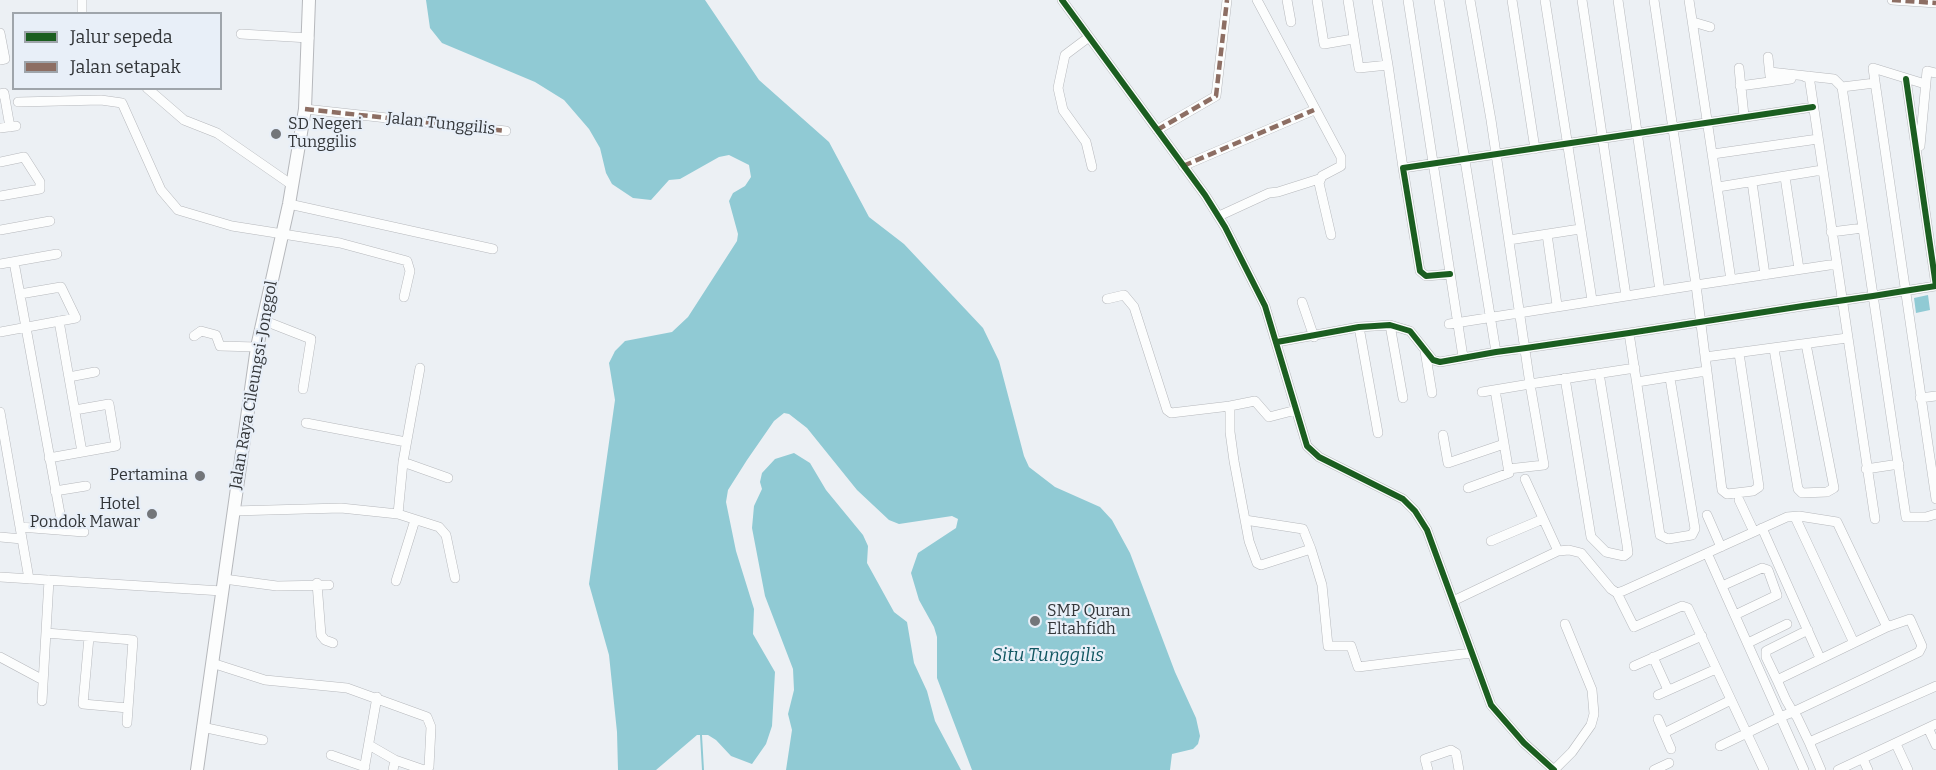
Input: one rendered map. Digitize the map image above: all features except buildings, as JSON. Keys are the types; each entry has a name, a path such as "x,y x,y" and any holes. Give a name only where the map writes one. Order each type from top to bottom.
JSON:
{"main road":[{"name":"Jalan Raya Cileungsi-Jonggol","path":"197,770 257,347 265,321 289,204 305,109 309,0"}],"street":[{"path":"1062,0 1219,216 1265,306 1307,446 1319,458 1403,499 1415,511 1427,530 1491,705 1524,743 1554,770 1591,725 1594,714 1592,690 1565,624"},
{"path":"1156,130 1216,96 1227,0"},
{"path":"1219,216 1269,192 1278,192 1319,179 1338,168 1342,162 1257,0"},
{"path":"1287,0 1291,22"},
{"path":"1317,0 1324,44 1353,39"},
{"path":"1348,0 1359,68 1388,65"},
{"path":"1377,0 1420,271 1426,276 1450,273"},
{"path":"1408,0 1450,273 1454,323 1463,357"},
{"path":"1439,0 1496,352"},
{"path":"1470,0 1544,465 1508,469"},
{"path":"1512,0 1535,149"},
{"path":"1545,0 1592,300"},
{"path":"1582,0 1626,296"},
{"path":"1618,0 1660,291"},
{"path":"1654,0 1696,285 1722,490 1727,494 1757,490 1739,353"},
{"path":"1689,0 1709,121 1731,280"},
{"path":"1892,0 1936,3"},
{"path":"1693,22 1710,27"},
{"path":"0,33 5,59 0,60"},
{"path":"242,34 309,38"},
{"path":"1089,37 1065,55 1059,74 1058,88 1063,110 1086,142 1092,167"},
{"path":"1768,57 1770,77"},
{"path":"1739,68 1744,116"},
{"path":"1925,84 1874,68 1920,398 1933,459 1935,494"},
{"path":"1918,160 1927,71 1936,73"},
{"path":"1809,76 1846,338 1875,519"},
{"path":"1740,86 1770,77 1809,76 1834,79 1842,87 1906,517 1926,517 1936,514"},
{"path":"1277,342 1359,327 1390,325 1410,331 1436,361 1936,286 1906,79"},
{"path":"1842,87 1875,83"},
{"path":"101,90 101,100"},
{"path":"149,90 184,120 217,133 292,185"},
{"path":"0,94 4,93 9,127"},
{"path":"18,102 117,101 125,107 161,190 178,210 232,226 340,243 407,261 410,271 404,297"},
{"path":"1403,168 1813,107"},
{"name":"Jalan Tunggilis","path":"305,109 506,131"},
{"path":"1183,166 1314,110"},
{"path":"1713,154 1818,139"},
{"path":"0,162 24,157 40,182 40,189 0,196"},
{"path":"1718,187 1822,170"},
{"path":"1785,177 1798,269"},
{"path":"1319,179 1331,235"},
{"path":"1752,182 1765,274"},
{"path":"289,204 493,249"},
{"path":"0,230 50,221"},
{"path":"1831,232 1863,228"},
{"path":"1509,240 1580,229"},
{"path":"1547,234 1557,305"},
{"path":"0,264 57,254"},
{"path":"14,262 63,530"},
{"path":"1454,323 1557,305 1836,264"},
{"path":"0,332 76,318 61,287 20,294"},
{"path":"1107,299 1124,295 1134,307 1167,410 1171,413 1230,406 1255,400 1269,417 1296,410"},
{"path":"1302,302 1314,337"},
{"path":"59,321 82,452"},
{"path":"265,321 311,339 303,389"},
{"path":"1390,325 1403,398"},
{"path":"1359,327 1378,433"},
{"path":"194,336 201,331 216,335 220,346 257,347"},
{"path":"1629,333 1660,535 1668,540 1692,535 1695,529 1670,378"},
{"path":"1705,357 1846,338"},
{"path":"1774,349 1798,489 1802,493 1827,492 1834,488 1806,344"},
{"path":"1425,351 1432,393"},
{"path":"398,514 406,442 420,368"},
{"path":"1482,392 1635,368"},
{"path":"1637,382 1706,371"},
{"path":"69,377 95,372"},
{"path":"1565,378 1591,537 1606,552 1624,556 1628,553 1627,545 1599,373"},
{"path":"1468,488 1509,473 1495,390"},
{"path":"1920,398 1936,396"},
{"path":"50,458 116,446 109,404 75,410"},
{"path":"1230,406 1230,432 1245,520 1256,561 1259,565 1311,549"},
{"path":"0,412 29,579"},
{"path":"306,423 406,442"},
{"path":"1925,430 1936,428"},
{"path":"1443,435 1448,463 1504,444"},
{"path":"403,462 448,478"},
{"path":"1866,469 1899,464"},
{"path":"1525,479 1558,551"},
{"path":"56,491 86,486"},
{"path":"1739,500 1758,530 1820,658"},
{"path":"233,511 341,508 398,514 439,527 446,535 455,578"},
{"path":"1707,515 1721,547"},
{"path":"1617,592 1787,517 1830,519 1837,522 1887,627"},
{"path":"1795,517 1854,643"},
{"path":"1491,541 1544,519"},
{"path":"396,580 415,520"},
{"path":"1245,520 1303,529 1322,585 1329,648 1351,646 1360,667 1471,653"},
{"path":"20,527 84,532"},
{"path":"0,537 22,539"},
{"path":"1453,601 1558,551 1569,550 1581,553 1617,592 1635,627 1685,606 1702,636 1747,733 1758,769"},
{"path":"1707,553 1804,770"},
{"path":"1722,586 1762,568 1768,570 1777,595 1735,615"},
{"path":"0,577 223,585 277,586 317,583 329,585"},
{"path":"42,700 49,580"},
{"path":"317,583 321,635 325,640 333,643"},
{"path":"1720,746 1922,650 1910,619 1887,627 1777,680"},
{"path":"1748,643 1787,624"},
{"path":"1808,630 1766,651 1766,657 1821,770"},
{"path":"46,633 133,640 127,723"},
{"path":"88,636 83,704 128,708"},
{"path":"1634,666 1702,636"},
{"path":"0,657 43,680"},
{"path":"1653,657 1668,690"},
{"path":"213,663 266,680 347,688 427,717 431,727 429,767 425,770 394,765 369,745"},
{"path":"1658,695 1716,669"},
{"path":"1809,742 1936,687"},
{"path":"331,755 364,769 377,698"},
{"path":"1664,733 1731,700"},
{"path":"1658,719 1671,749"},
{"path":"1838,770 1932,726 1936,745"},
{"path":"202,727 263,740"},
{"path":"1896,744 1908,770"},
{"path":"1428,770 1425,759 1450,750 1456,753 1459,770"},
{"path":"1863,759 1868,770"},
{"path":"1654,770 1669,763"}],"water":[{"name":"Situ Tunggilis","path":"426,0 705,0 759,80 829,142 869,217 904,244 983,328 999,361 1024,456 1029,467 1055,487 1100,507 1112,520 1130,553 1175,672 1196,718 1200,736 1198,744 1193,749 1172,754 1170,770 972,770 937,678 937,637 919,600 911,573 918,553 956,528 958,519 952,516 899,524 889,520 857,490 807,428 789,414 784,413 774,421 747,460 728,490 726,502 736,551 754,609 753,634 775,672 772,726 766,744 752,764 731,756 708,735 697,735 656,770 618,770 617,732 609,655 589,584 615,400 609,363 615,351 625,341 672,332 688,317 737,241 738,234 729,201 733,193 745,186 751,177 749,165 729,155 719,157 680,179 669,180 651,200 633,198 612,184 606,173 600,148 589,129 564,100 535,82 442,43 430,28"},
{"path":"1928,295 1930,310 1916,313 1914,298"},
{"path":"794,453 810,463 826,490 863,535 868,546 867,563 894,612 907,622 914,663 927,691 935,721 961,770 786,770 792,730 788,714 794,690 793,669 765,596 752,528 754,506 762,489 760,482 762,473 775,459"}],"waterway":[{"path":"701,735 703,770"}],"marked path":[{"path":"1157,130 1216,96 1227,0"},
{"path":"1892,0 1936,3"},
{"path":"305,109 506,131"},
{"path":"1183,166 1314,110"}],"cycle path":[{"path":"1062,0 1205,195 1225,227 1265,306 1307,446 1319,457 1403,499 1415,511 1427,530 1491,705 1524,743 1554,770"},
{"path":"1277,342 1359,327 1390,325 1410,331 1433,360 1440,362 1936,286 1906,79"},
{"path":"1450,274 1426,276 1420,271 1403,168 1813,107"}],"place":[{"name":"SD Negeri Tunggilis","path":"276,134"},
{"name":"Pertamina","path":"200,476"},
{"name":"Hotel Pondok Mawar","path":"152,514"},
{"name":"SMP Quran Eltahfidh","path":"1035,621"}]}
